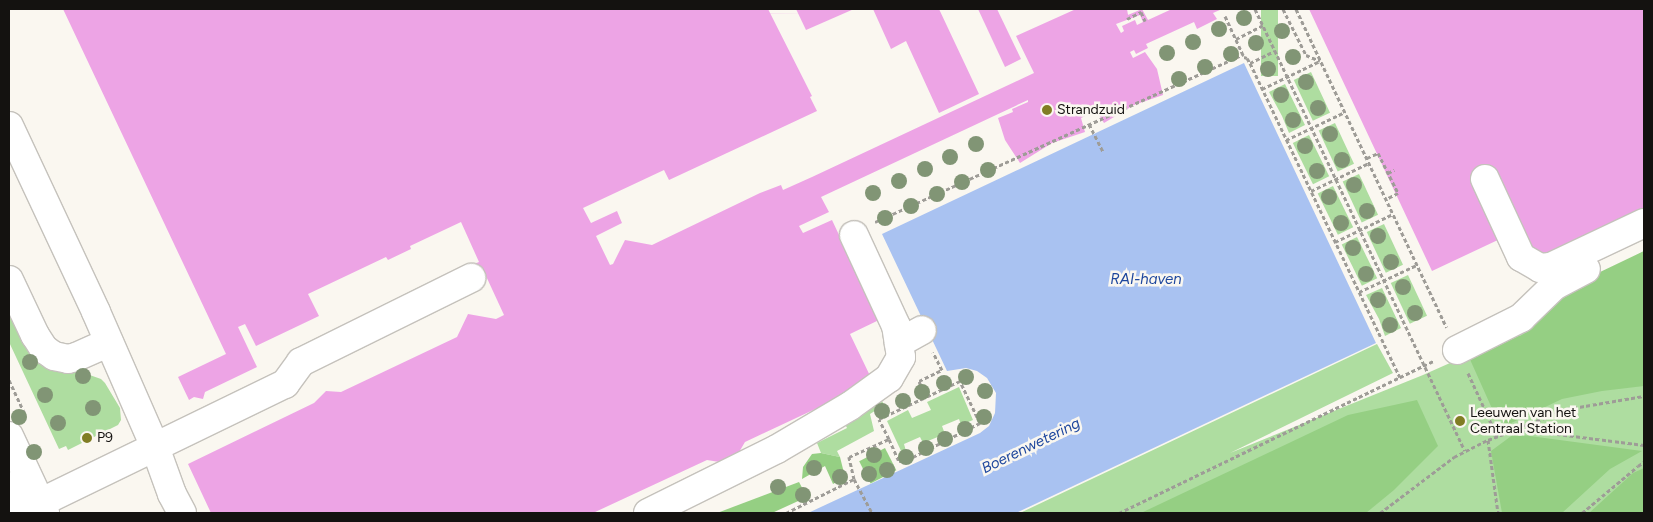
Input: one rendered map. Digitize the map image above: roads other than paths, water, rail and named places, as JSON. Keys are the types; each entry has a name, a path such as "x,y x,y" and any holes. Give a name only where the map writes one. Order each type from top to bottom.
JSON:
{"main road":[{"path":"9,126 109,342 155,448 172,494 182,513"},
{"path":"1485,179 1521,257 1540,268 1551,267 1644,223"},
{"path":"648,513 777,449 850,406 889,378 911,337 896,326 863,231"},
{"path":"1457,350 1521,318 1561,281 1644,241"},
{"path":"35,508 100,474 285,384 301,362 471,278"},
{"path":"9,280 35,335 44,349 54,356 68,359 76,357 109,342"},
{"path":"9,436 35,508"},
{"path":"9,486 35,508"}],"water":[{"name":"RAI-haven","path":"1244,63 1376,343 1016,513 808,513 980,433 989,426 995,413 996,393 987,378 977,371 966,368 947,371 882,234"}],"place":[{"name":"Strandzuid","path":"1047,110"},
{"name":"Leeuwen van het Centraal Station","path":"1460,421"},
{"name":"P9","path":"87,438"}],"water label":[{"name":"Boerenwetering","path":"1031,446"}]}
